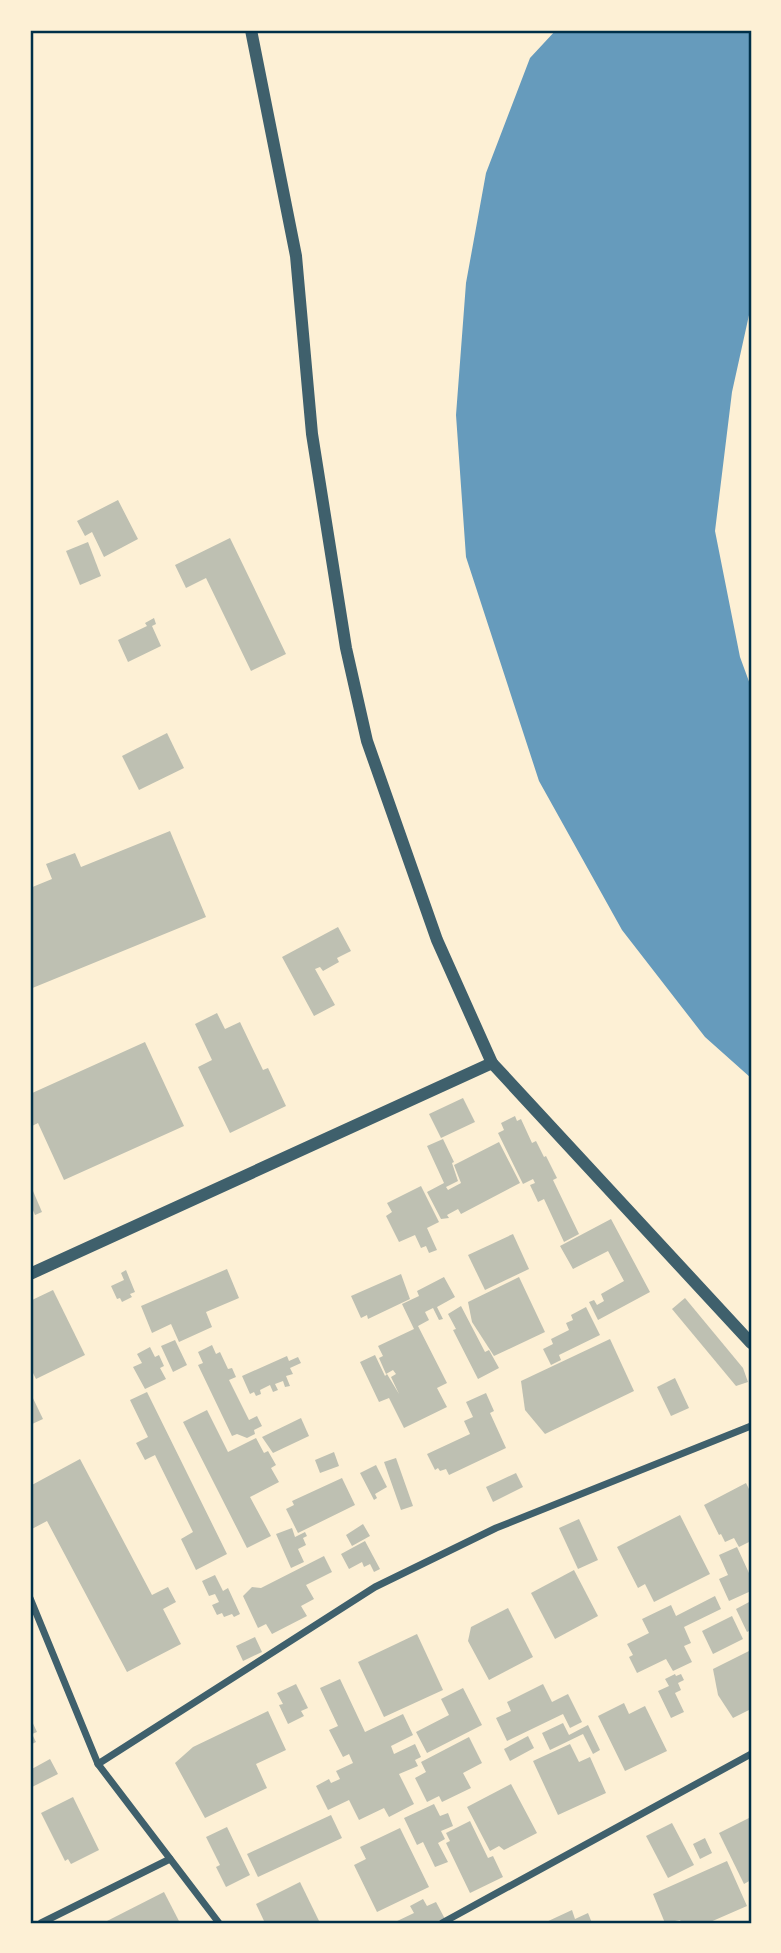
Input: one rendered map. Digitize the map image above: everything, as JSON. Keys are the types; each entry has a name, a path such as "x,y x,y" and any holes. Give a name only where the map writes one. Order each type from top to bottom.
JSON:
{"street":[{"path":"251,30 296,256 312,434 346,648 368,741 437,940 492,1063 751,1343"},
{"path":"30,1274 492,1063"},
{"path":"99,1764 375,1587 496,1528 751,1426"},
{"path":"30,1598 99,1764 219,1923"},
{"path":"442,1923 751,1754"},
{"path":"41,1923 170,1860"}],"water":[{"path":"556,30 751,30 751,306 732,392 715,531 740,657 751,687 751,1078 705,1037 622,930 539,781 466,557 456,415 466,283 486,173 530,58"}],"building":[{"path":"118,500 138,539 104,557 92,532 85,536 77,521"},
{"path":"230,538 286,654 251,671 206,578 186,588 175,565"},
{"path":"88,542 101,576 80,585 66,551"},
{"path":"154,618 156,624 152,626 161,646 128,662 118,640 147,626 145,623"},
{"path":"167,733 184,768 139,790 122,756"},
{"path":"170,831 206,917 30,989 30,888 52,879 46,864 75,853 81,867"},
{"path":"338,927 351,951 337,958 339,962 323,971 320,967 315,969 335,1005 314,1016 282,957"},
{"path":"217,1013 225,1029 240,1022 263,1070 268,1068 286,1106 230,1133 198,1067 212,1060 195,1024"},
{"path":"145,1042 184,1126 64,1180 38,1123 32,1126 30,1122 30,1094"},
{"path":"463,1098 475,1122 441,1138 429,1114"},
{"path":"515,1116 517,1121 521,1119 532,1143 536,1141 544,1157 546,1156 557,1178 553,1180 579,1234 564,1242 544,1199 538,1202 530,1185 535,1183 533,1179 523,1184 498,1133 504,1130 501,1123"},
{"path":"443,1139 454,1162 452,1163 458,1181 446,1187 448,1190 461,1183 454,1165 499,1142 520,1183 461,1214 458,1209 447,1215 449,1218 441,1219 427,1192 444,1183 427,1146"},
{"path":"30,1184 42,1212 35,1215 30,1203"},
{"path":"421,1186 439,1222 427,1228 437,1250 429,1253 426,1246 421,1248 415,1235 399,1242 386,1216 392,1212 387,1203"},
{"path":"611,1219 650,1292 598,1320 589,1302 594,1300 597,1305 604,1301 601,1294 624,1281 608,1251 573,1269 560,1246"},
{"path":"513,1234 529,1269 485,1290 468,1255"},
{"path":"227,1269 239,1298 206,1312 212,1327 179,1342 171,1324 152,1333 141,1306"},
{"path":"126,1270 135,1292 130,1294 132,1297 122,1302 120,1298 117,1299 111,1286 124,1280 121,1273"},
{"path":"401,1274 410,1299 368,1319 367,1315 361,1318 351,1296"},
{"path":"444,1277 455,1297 437,1307 443,1319 439,1320 433,1308 425,1312 429,1320 418,1326 447,1383 437,1388 447,1407 404,1428 389,1398 379,1402 360,1362 375,1355 385,1376 387,1374 399,1394 391,1377 396,1374 393,1370 386,1374 379,1358 383,1356 378,1346 414,1329 402,1304 419,1296 417,1291"},
{"path":"519,1277 545,1332 494,1356 472,1322 468,1302"},
{"path":"53,1290 85,1355 36,1379 30,1367 30,1301"},
{"path":"685,1298 743,1368 748,1382 736,1386 672,1309"},
{"path":"461,1306 485,1352 489,1350 499,1368 478,1379 453,1330 456,1329 448,1314"},
{"path":"586,1307 600,1335 559,1355 561,1360 551,1365 543,1349 553,1344 551,1339 569,1330 566,1323 573,1320 571,1315"},
{"path":"610,1339 634,1391 545,1434 525,1410 521,1381"},
{"path":"175,1340 187,1365 173,1372 161,1346"},
{"path":"212,1345 216,1354 220,1352 228,1369 232,1368 236,1377 229,1380 249,1420 257,1416 262,1426 247,1438 237,1434 232,1436 198,1365 203,1363 198,1352"},
{"path":"150,1347 155,1357 159,1355 164,1366 160,1368 166,1379 145,1389 133,1367 142,1363 137,1354"},
{"path":"287,1356 289,1361 298,1357 301,1363 290,1368 293,1374 286,1376 290,1386 285,1387 283,1381 275,1384 278,1390 273,1392 270,1385 260,1390 261,1394 250,1394 242,1376"},
{"path":"675,1378 689,1408 671,1416 657,1387"},
{"path":"30,1392 43,1419 30,1425"},
{"path":"147,1392 227,1554 196,1570 181,1539 193,1532 155,1455 145,1460 136,1443 148,1437 130,1400"},
{"path":"486,1393 494,1411 490,1413 506,1448 449,1475 446,1469 435,1470 427,1454 470,1434 464,1421 473,1417 466,1402"},
{"path":"207,1410 228,1452 256,1438 264,1453 268,1451 276,1465 271,1468 279,1482 250,1497 271,1536 247,1548 183,1422"},
{"path":"301,1418 309,1436 273,1453 262,1437"},
{"path":"334,1452 339,1466 320,1473 315,1460"},
{"path":"396,1458 413,1506 401,1510 384,1462"},
{"path":"80,1459 152,1595 168,1587 176,1602 163,1609 181,1644 127,1672 47,1521 30,1530 30,1486"},
{"path":"376,1465 387,1487 375,1494 377,1498 374,1500 360,1473"},
{"path":"516,1473 523,1487 493,1502 486,1487"},
{"path":"342,1478 355,1505 298,1533 286,1509 294,1505 292,1501"},
{"path":"746,1483 751,1493 751,1541 739,1547 734,1538 725,1542 721,1534 719,1535 704,1505"},
{"path":"680,1515 710,1574 654,1602 645,1584 638,1588 617,1547"},
{"path":"579,1519 598,1560 578,1569 559,1528"},
{"path":"363,1524 370,1536 352,1546 346,1535"},
{"path":"292,1528 295,1537 305,1532 307,1536 303,1538 306,1545 298,1549 304,1562 291,1568 276,1534"},
{"path":"365,1541 380,1569 374,1572 370,1564 364,1567 362,1562 349,1569 341,1554"},
{"path":"737,1547 749,1573 751,1572 751,1591 729,1601 719,1579 728,1575 719,1555"},
{"path":"324,1556 332,1572 306,1585 314,1599 301,1606 307,1616 272,1634 266,1624 258,1628 243,1596 252,1587 261,1588"},
{"path":"574,1570 598,1616 555,1639 531,1593"},
{"path":"215,1575 223,1591 228,1588 240,1614 234,1617 232,1614 224,1617 222,1613 217,1615 212,1605 219,1602 215,1594 209,1596 202,1581"},
{"path":"715,1596 721,1609 684,1627 691,1643 684,1646 692,1662 673,1671 666,1659 637,1673 629,1657 633,1655 627,1644 649,1633 642,1619 671,1605 676,1616"},
{"path":"751,1601 751,1630 747,1632 736,1609"},
{"path":"508,1608 533,1657 489,1680 468,1641 471,1627"},
{"path":"732,1616 743,1639 713,1654 702,1631"},
{"path":"417,1634 443,1690 384,1717 358,1662"},
{"path":"255,1637 262,1652 243,1661 236,1646"},
{"path":"751,1650 751,1709 733,1718 718,1695 713,1669"},
{"path":"681,1674 684,1680 678,1683 681,1690 675,1693 684,1712 671,1718 658,1691 669,1686 665,1679"},
{"path":"340,1679 365,1732 403,1714 413,1735 391,1746 394,1754 415,1744 421,1757 415,1760 418,1766 399,1774 414,1804 389,1817 384,1808 359,1820 349,1800 328,1810 316,1786 329,1779 331,1783 340,1779 336,1771 353,1763 349,1754 343,1757 329,1730 338,1726 320,1688"},
{"path":"296,1684 308,1708 301,1711 304,1716 288,1724 279,1705 283,1704 277,1693"},
{"path":"543,1684 552,1702 568,1694 582,1722 570,1728 563,1714 507,1741 496,1718 511,1711 507,1702"},
{"path":"463,1688 482,1725 427,1753 416,1732 449,1715 441,1699"},
{"path":"624,1703 629,1714 645,1706 667,1751 625,1771 598,1716"},
{"path":"268,1711 286,1750 256,1764 267,1788 205,1818 175,1763 193,1747"},
{"path":"30,1717 37,1732 32,1734 36,1742 30,1745"},
{"path":"563,1723 569,1735 588,1725 600,1750 593,1754 583,1734 550,1750 542,1733"},
{"path":"528,1736 534,1748 510,1761 504,1749"},
{"path":"469,1737 482,1763 463,1773 471,1788 442,1802 439,1796 427,1802 415,1778 426,1772 421,1762"},
{"path":"570,1744 579,1762 590,1757 606,1793 558,1815 533,1761"},
{"path":"50,1759 58,1774 30,1788 30,1770"},
{"path":"511,1784 537,1833 504,1850 499,1846 490,1851 467,1807"},
{"path":"73,1797 99,1850 71,1864 68,1859 65,1861 41,1813"},
{"path":"434,1804 440,1816 448,1813 453,1826 441,1831 445,1839 438,1843 448,1862 435,1867 423,1842 417,1845 404,1818"},
{"path":"331,1815 342,1838 258,1877 247,1854"},
{"path":"751,1817 751,1880 744,1884 719,1833"},
{"path":"470,1821 488,1858 493,1856 503,1877 470,1893 446,1843 450,1841 446,1833"},
{"path":"672,1823 694,1865 668,1878 646,1836"},
{"path":"227,1827 250,1875 226,1887 216,1867 220,1865 206,1837"},
{"path":"400,1828 429,1887 377,1912 354,1865 366,1859 360,1847"},
{"path":"705,1838 712,1853 700,1859 693,1844"},
{"path":"727,1861 747,1906 708,1923 682,1923 680,1920 665,1923 653,1894"},
{"path":"300,1882 320,1923 265,1923 256,1904"},
{"path":"164,1892 180,1923 107,1921"},
{"path":"423,1899 427,1906 436,1902 445,1919 436,1923 393,1923 414,1913 410,1906"},
{"path":"572,1910 575,1919 588,1913 592,1923 544,1923"}]}
